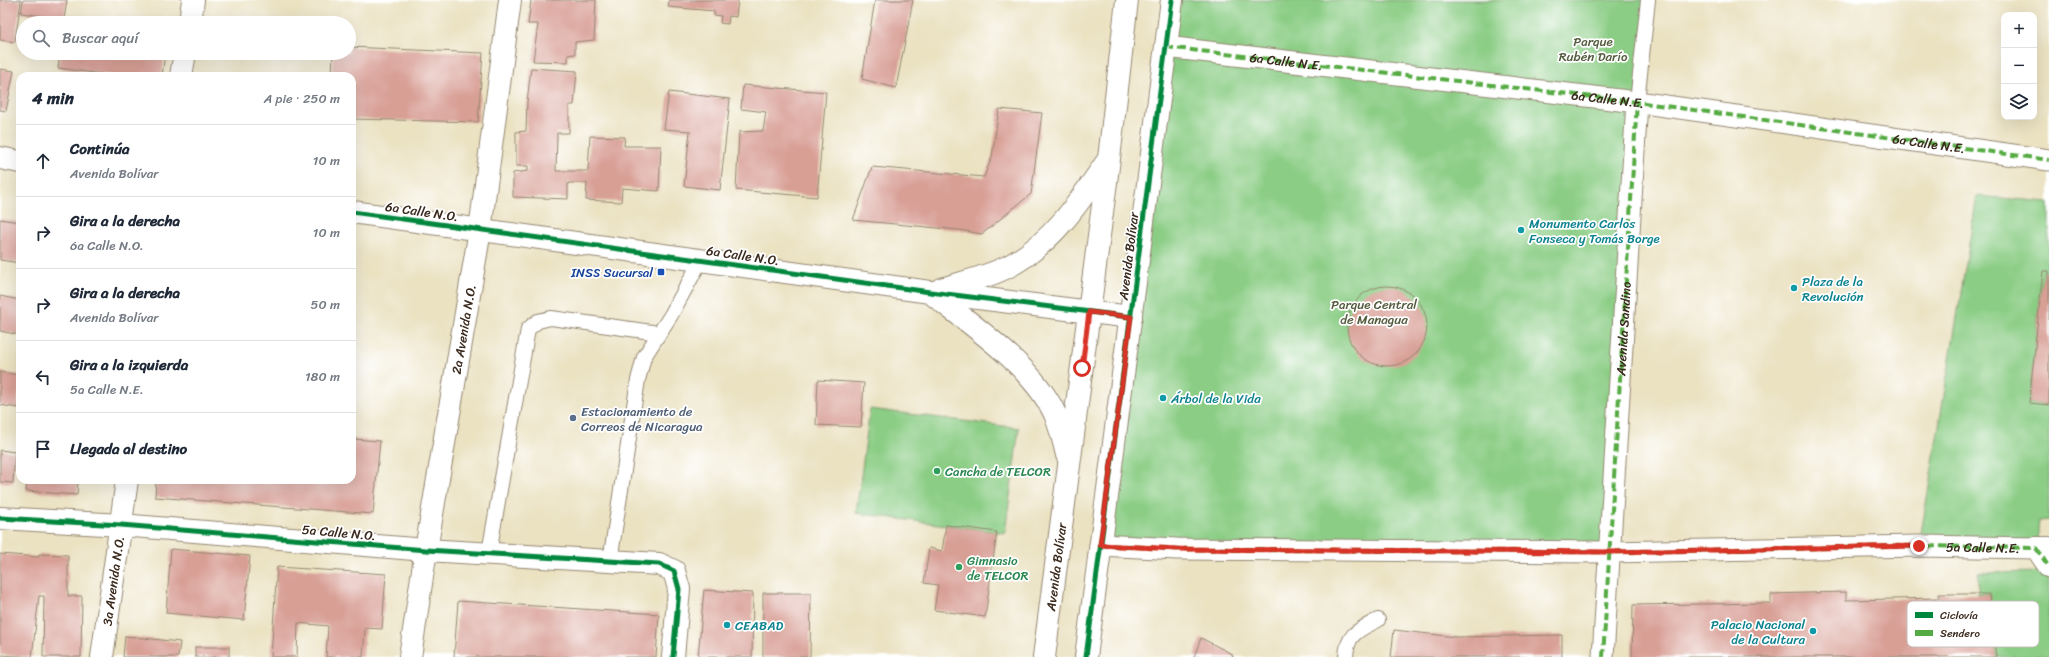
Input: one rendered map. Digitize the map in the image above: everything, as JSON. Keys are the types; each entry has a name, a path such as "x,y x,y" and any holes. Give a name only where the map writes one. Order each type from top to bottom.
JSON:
{"street":[{"path":"191,16 193,0"},
{"name":"2a Avenida N.O.","path":"410,657 426,550 480,230 510,0"},
{"name":"Avenida Bolívar","path":"1044,657 1109,159 1127,0"},
{"name":"Avenida Bolívar","path":"1086,657 1172,0"},
{"name":"6a Calle N.E.","path":"1166,47 1637,102 2049,160"},
{"path":"182,72 184,60"},
{"name":"Avenida Sandino","path":"1603,657 1637,102"},
{"path":"0,158 16,161"},
{"path":"930,292 977,279 1010,265 1030,252 1051,236 1069,216 1109,159"},
{"name":"6a Calle N.O.","path":"356,213 930,292 1131,317"},
{"path":"930,292 991,340 1028,375 1054,413 1069,464"},
{"name":"3a Avenida N.O.","path":"102,657 126,484"},
{"name":"5a Calle N.O.","path":"0,518 121,525 426,550 659,564 674,571 679,589 673,657"},
{"name":"5a Calle N.E.","path":"1100,545 1177,549 1609,552 1919,546 2043,548"},
{"path":"2043,548 2049,567"}],"lane":[{"name":"Avenida Sandino","path":"1637,102 1648,0"},
{"path":"610,561 638,380 644,357 671,315 701,260"},
{"path":"489,554 528,329 538,321 551,318 659,333"},
{"path":"1346,657 1346,646 1354,633 1378,620"}],"green space":[{"name":"Parque Central de Managua","path":"1172,0 1648,0 1609,552 1100,545"},
{"path":"1977,196 2049,202 2049,271 2043,271 2029,403 2049,405 2049,520 2039,521 2036,548 1919,546"},
{"name":"Cancha de TELCOR","path":"870,409 1019,428 1005,533 856,513"},
{"path":"2049,572 2049,657 1996,657 1995,647 2039,647 2039,601 1990,601 1989,594 1978,594 1978,573"}],"building":[{"path":"0,0 21,0 19,16 16,16 15,42 0,40"},
{"path":"23,0 67,0 64,16 42,16 21,13"},
{"path":"531,0 596,0 594,40 575,42 575,54 568,55 568,62 533,61 538,24 528,24"},
{"path":"669,0 738,0 736,17 729,16 728,24 720,23 721,16 714,15 714,11 668,7"},
{"path":"875,0 913,0 896,88 862,79"},
{"path":"356,47 483,53 478,122 356,119 356,72 332,72 333,60 356,60"},
{"path":"59,60 164,60 163,72 87,72 58,68"},
{"path":"531,68 577,71 574,105 569,105 569,133 557,133 556,171 588,171 590,136 625,137 624,146 661,146 659,191 622,188 621,202 586,200 587,183 568,183 568,199 513,197 513,173 528,171 528,166 516,166 516,132 526,131 527,102"},
{"path":"0,69 14,71 6,111 0,110"},
{"path":"743,85 826,92 817,197 736,190 739,132 763,131 766,112 741,109"},
{"path":"669,92 730,99 720,190 684,186 690,131 664,129"},
{"path":"999,109 1042,113 1031,194 982,234 959,230 853,220 872,167 984,177 992,157"},
{"path":"0,219 16,221 16,262 0,260"},
{"path":"2043,271 2049,271 2049,405 2029,403"},
{"path":"1387,286 1402,289 1415,298 1424,311 1427,326 1424,341 1415,354 1402,363 1387,366 1372,363 1359,354 1350,341 1347,326 1350,311 1359,298 1372,289"},
{"path":"0,296 16,299 16,334 0,331"},
{"path":"0,372 16,374 16,408 0,405"},
{"path":"818,380 864,383 861,427 816,425"},
{"path":"356,439 380,441 373,514 155,497 156,484 356,484"},
{"path":"0,450 15,452 13,483 0,482"},
{"path":"27,484 78,484 77,495 26,491"},
{"name":"Gimnasio de TELCOR","path":"946,525 997,532 985,617 934,610 938,585 924,583 929,548 942,551"},
{"path":"171,549 250,556 244,620 166,613"},
{"path":"0,554 39,557 39,554 68,555 68,596 82,596 81,657 43,657 44,596 39,596 32,657 0,655"},
{"path":"277,567 386,574 382,629 365,628 363,657 326,657 328,626 298,623 297,657 271,657"},
{"name":"CEABAD","path":"704,590 753,593 752,657 698,657"},
{"name":"Palacio Nacional de la Cultura","path":"1846,592 1846,600 1939,598 1939,594 1989,594 1990,601 1907,601 1907,647 1995,647 1996,657 1632,657 1633,605 1771,603 1771,594"},
{"path":"763,593 811,593 810,657 763,657"},
{"path":"458,601 659,614 656,657 454,657"},
{"path":"1394,630 1456,637 1562,635 1562,657 1391,657"},
{"path":"125,636 180,642 178,657 123,657"},
{"path":"1201,638 1232,654 1233,657 1194,657"},
{"path":"195,647 229,647 229,657 195,657"}],"marked path":[{"path":"1166,47 1637,102 2049,160"},
{"path":"1603,657 1637,102"},
{"path":"1100,545 1177,549 1609,552 1919,546 2036,548 2049,567"}],"cycle path":[{"path":"1086,657 1172,0"},
{"path":"356,213 930,292 1131,317"},
{"path":"0,518 121,525 426,550 659,564 674,571 679,589 673,657"}],"place":[{"name":"Monumento Carlos Fonseca y Tomás Borge","path":"1521,230"},
{"name":"INSS Sucursal","path":"661,272"},
{"name":"Plaza de la Revolución","path":"1794,288"},
{"name":"Árbol de la Vida","path":"1163,398"},
{"name":"Estacionamiento de Correos de Nicaragua","path":"573,418"},
{"name":"Cancha de TELCOR","path":"937,471"},
{"name":"Gimnasio de TELCOR","path":"959,567"},
{"name":"CEABAD","path":"727,625"},
{"name":"Palacio Nacional de la Cultura","path":"1813,631"}],"route":[{"path":"1082,368 1089,312 1131,317 1100,545 1177,549 1609,552 1919,546"}],"park label":[{"name":"Parque Rubén Darío","path":"1593,48"}]}
